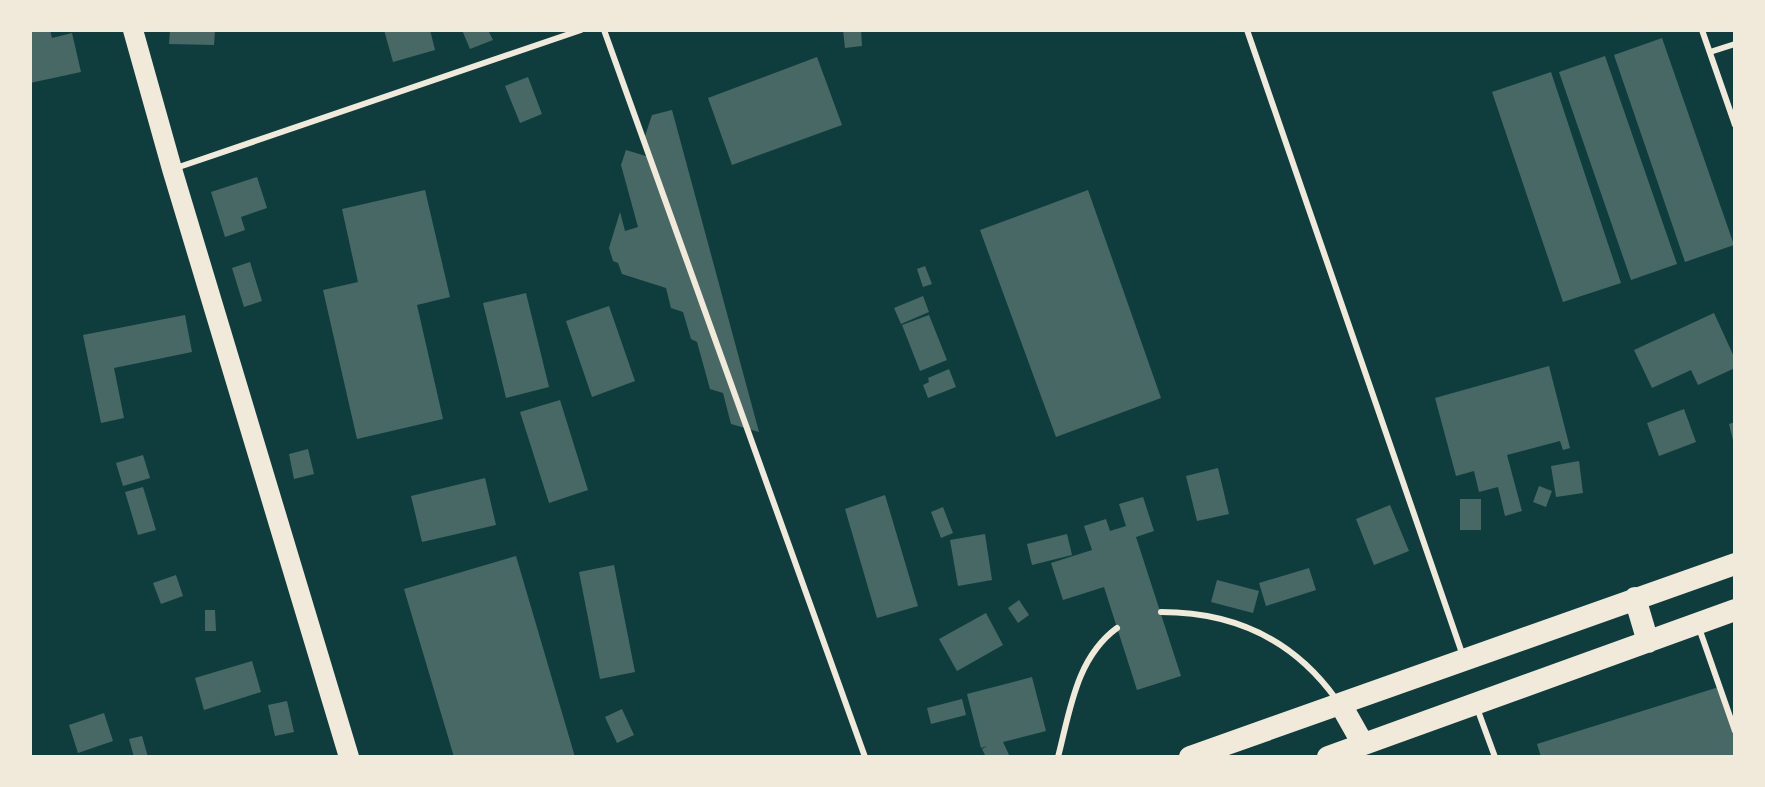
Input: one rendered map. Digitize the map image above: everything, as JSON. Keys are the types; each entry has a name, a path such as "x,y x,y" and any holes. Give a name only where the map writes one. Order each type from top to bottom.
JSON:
{"highway":[{"path":"1190,757 1735,564"},
{"path":"1635,598 1648,642"},
{"path":"1328,757 1735,610"},
{"path":"1341,705 1363,744"}],"main road":[{"path":"133,30 347,752"}],"lane":[{"path":"172,169 581,30"},
{"path":"604,30 865,757"},
{"path":"1247,30 1464,660"},
{"path":"1702,30 1735,125"},
{"path":"1710,52 1735,44"},
{"path":"1161,612 1213,615 1264,633 1307,664 1341,705"},
{"path":"1697,625 1735,731"},
{"path":"1058,757 1078,681 1100,643 1117,628"},
{"path":"1476,705 1495,757"}],"building":[{"path":"30,30 50,30 52,38 72,33 81,72 30,83"},
{"path":"170,30 215,30 214,45 169,44"},
{"path":"384,30 430,30 435,50 393,62"},
{"path":"462,30 488,30 493,40 470,49"},
{"path":"843,30 861,30 862,46 845,48"},
{"path":"1662,38 1734,245 1685,262 1614,55"},
{"path":"1605,56 1677,264 1631,280 1559,72"},
{"path":"817,57 842,125 732,165 708,98"},
{"path":"1551,72 1621,283 1563,302 1492,92"},
{"path":"528,77 542,114 520,123 505,86"},
{"path":"672,110 759,432 731,424 723,393 710,389 697,342 691,339 683,312 671,308 666,288 622,274 609,248 620,212 625,231 638,227 621,165 626,150 649,157 644,139 652,115"},
{"path":"257,177 267,208 241,217 245,230 225,237 211,192"},
{"path":"425,190 450,297 417,305 443,419 357,439 323,290 358,282 342,209"},
{"path":"1088,190 1161,398 1056,437 980,230"},
{"path":"250,262 262,301 244,307 232,268"},
{"path":"925,266 932,284 923,287 917,269"},
{"path":"526,293 549,387 506,398 483,303"},
{"path":"923,296 929,312 901,324 894,308"},
{"path":"609,306 635,381 592,397 566,321"},
{"path":"1714,313 1735,359 1735,368 1698,385 1691,370 1652,388 1634,350"},
{"path":"185,315 192,352 114,368 124,418 101,423 83,335"},
{"path":"929,315 947,360 920,371 902,325"},
{"path":"1549,366 1570,448 1563,450 1560,441 1507,455 1522,511 1505,516 1498,487 1479,492 1474,471 1456,476 1435,398"},
{"path":"949,369 956,387 928,398 923,385 929,382 928,378"},
{"path":"560,400 588,490 549,503 520,412"},
{"path":"1684,409 1696,442 1659,456 1647,423"},
{"path":"1735,422 1735,444 1734,445 1729,424"},
{"path":"308,449 314,474 294,479 289,454"},
{"path":"143,455 150,478 123,486 116,463"},
{"path":"1579,461 1583,493 1556,497 1551,466"},
{"path":"1218,468 1229,514 1197,521 1186,476"},
{"path":"485,478 496,525 422,542 411,496"},
{"path":"1539,486 1552,491 1546,507 1533,502"},
{"path":"143,487 156,530 138,535 125,492"},
{"path":"885,495 918,606 877,618 845,509"},
{"path":"1143,497 1154,531 1136,537 1181,676 1137,690 1104,587 1063,600 1051,563 1092,550 1084,526 1106,519 1110,531 1126,526 1119,504"},
{"path":"1460,499 1481,499 1481,530 1460,530"},
{"path":"1390,505 1409,551 1374,565 1356,519"},
{"path":"943,507 953,533 941,538 931,512"},
{"path":"985,534 992,580 958,586 950,540"},
{"path":"1067,534 1072,555 1032,565 1027,544"},
{"path":"516,556 575,757 454,757 404,589"},
{"path":"614,565 635,672 600,679 579,572"},
{"path":"1309,568 1316,590 1266,606 1259,583"},
{"path":"176,575 183,596 161,604 153,583"},
{"path":"1217,580 1259,591 1253,613 1211,602"},
{"path":"1019,600 1029,615 1018,623 1008,608"},
{"path":"205,610 215,610 216,631 205,631"},
{"path":"986,613 1003,645 957,671 939,639"},
{"path":"252,661 261,692 204,710 195,678"},
{"path":"1032,677 1046,731 1003,742 1010,757 986,757 982,749 987,746 981,748 967,694"},
{"path":"1722,686 1735,729 1735,757 1541,757 1537,744"},
{"path":"962,699 966,715 931,724 927,708"},
{"path":"287,701 294,732 275,736 268,705"},
{"path":"622,709 634,735 617,743 605,717"},
{"path":"104,713 113,741 78,753 69,725"},
{"path":"142,736 148,757 134,757 129,739"}]}
